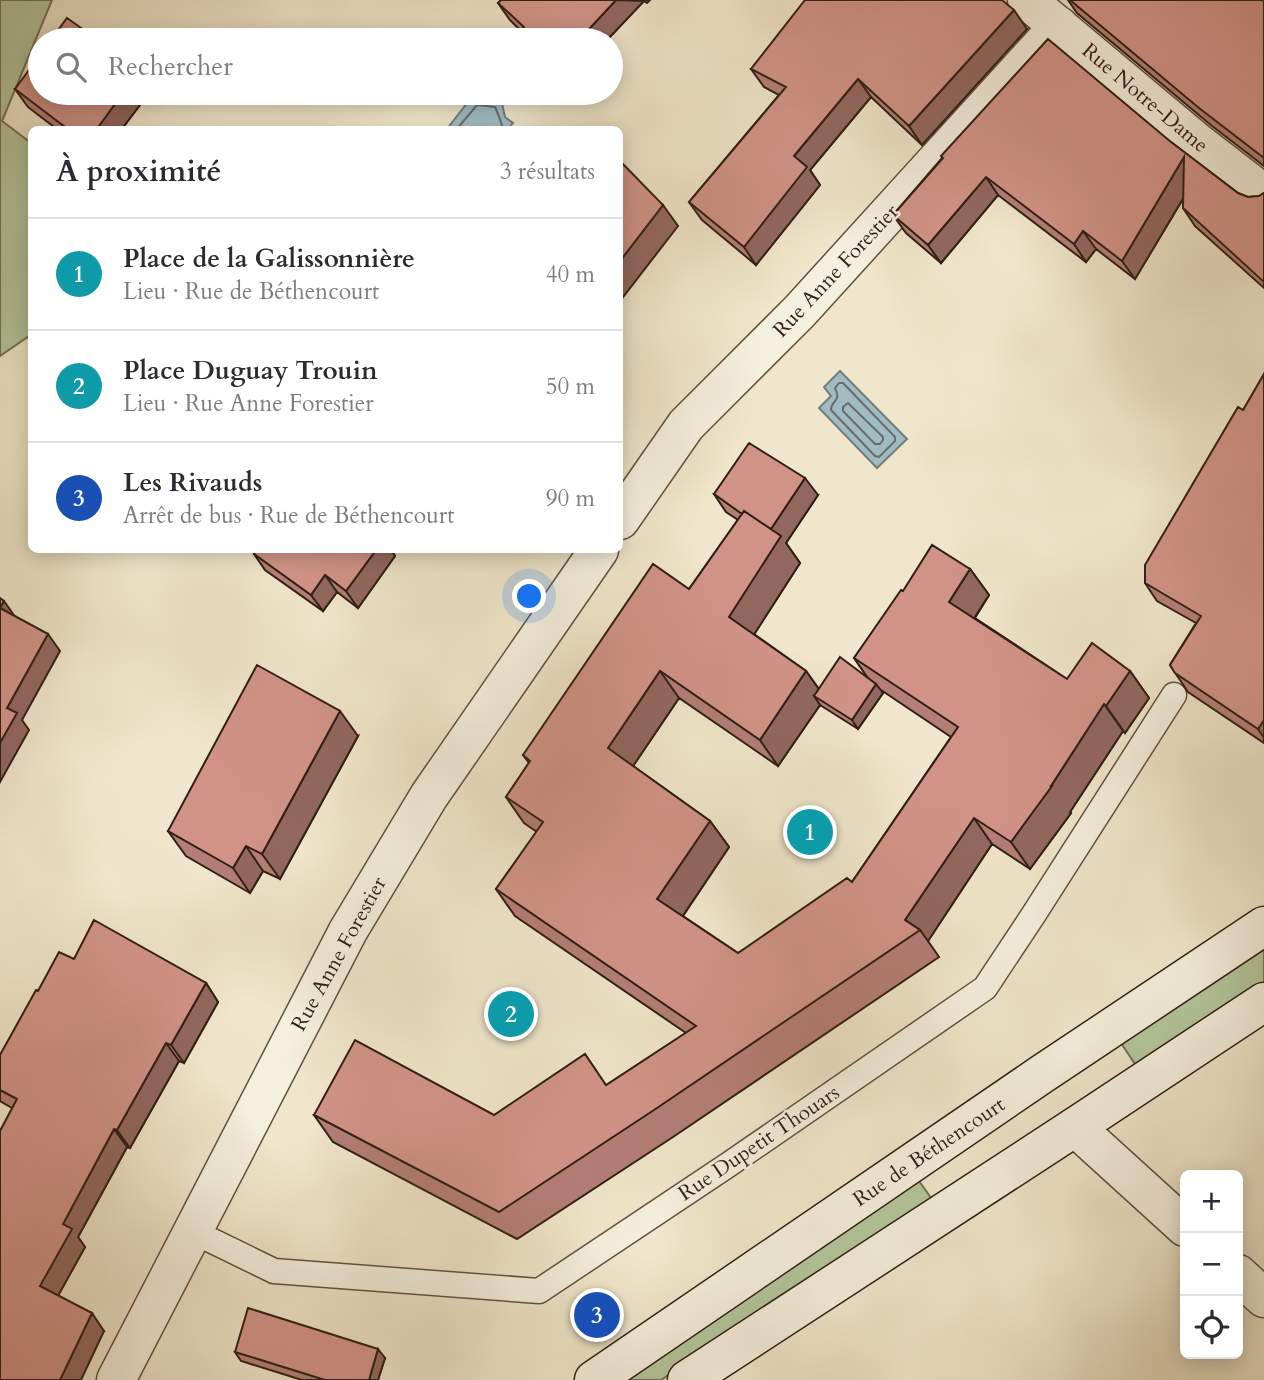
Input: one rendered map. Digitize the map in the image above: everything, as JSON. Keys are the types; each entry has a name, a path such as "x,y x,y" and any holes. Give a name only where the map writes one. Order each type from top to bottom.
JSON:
{"street":[{"name":"Rue Notre-Dame","path":"1027,0 1198,143 1264,194"},
{"name":"Rue Anne Forestier","path":"623,516 686,425 800,312 1059,26"},
{"name":"Rue Anne Forestier","path":"116,1380 355,920 429,796 597,553"},
{"name":"Rue de Béthencourt","path":"594,1380 1264,926"},
{"path":"687,1380 1264,1002"},
{"path":"1075,1127 1180,1222"},
{"path":"1243,1279 1264,1298"}],"lane":[{"name":"Rue Dupetit Thouars","path":"192,1231 274,1271 539,1291 729,1165 985,988 1174,695"}],"green space":[{"path":"0,0 52,0 40,28 28,28 28,58 2,121 28,141 28,337 0,356"},
{"path":"1264,943 1264,982 1137,1067 1119,1040"},
{"path":"917,1178 931,1198 661,1380 617,1380"}],"water":[{"path":"466,105 502,105 505,117 513,123 510,126 449,126"},
{"path":"840,371 907,439 877,468 819,408 831,396 824,387"}],"building":[{"path":"501,0 616,0 590,28 523,28 498,3"},
{"path":"805,0 1002,0 1014,10 909,126 858,79 794,156 807,167 744,247 689,202 786,87 751,69"},
{"path":"1070,0 1264,1 1264,158 1199,108"},
{"path":"67,18 81,28 60,28"},
{"path":"1048,39 1171,142 1238,193 1248,197 1264,193 1264,282 1183,208 1184,157 1122,261 1083,231 1074,244 986,177 928,245 893,215 943,158 941,156"},
{"path":"28,71 28,99 15,89"},
{"path":"36,105 114,105 99,126 64,126"},
{"path":"623,164 663,205 623,257"},
{"path":"1264,374 1264,720 1258,729 1175,673 1170,665 1201,616 1145,583 1145,565 1238,407 1243,410"},
{"path":"749,443 805,478 771,529 744,511 742,514 714,494"},
{"path":"744,511 781,536 729,617 806,671 760,740 660,671 608,748 710,821 657,899 738,953 847,878 852,882 958,727 854,658 901,590 903,591 932,545 970,569 949,602 1067,679 1092,643 1130,671 1106,706 1104,704 1052,786 1011,842 974,818 905,920 920,930 499,1212 314,1115 355,1040 494,1115 585,1054 606,1085 696,1026 496,889 543,822 506,797 530,761 523,755 653,564 689,589"},
{"path":"374,553 346,591 325,575 311,595 254,554"},
{"path":"0,608 48,634 7,708 17,713 0,743"},
{"path":"840,657 876,684 852,720 814,696"},
{"path":"257,665 340,711 262,854 246,846 233,868 168,831"},
{"path":"94,920 206,983 171,1045 166,1043 117,1130 114,1129 63,1224 72,1229 40,1286 92,1313 60,1380 0,1380 0,1131 17,1099 0,1090 0,1055 59,952 74,959"},
{"path":"248,1308 378,1349 369,1380 325,1380 235,1352"}],"place":[{"name":"Place de la Galissonnière","path":"810,832"},
{"name":"Place Duguay Trouin","path":"511,1014"},
{"name":"Les Rivauds","path":"597,1315"}]}
